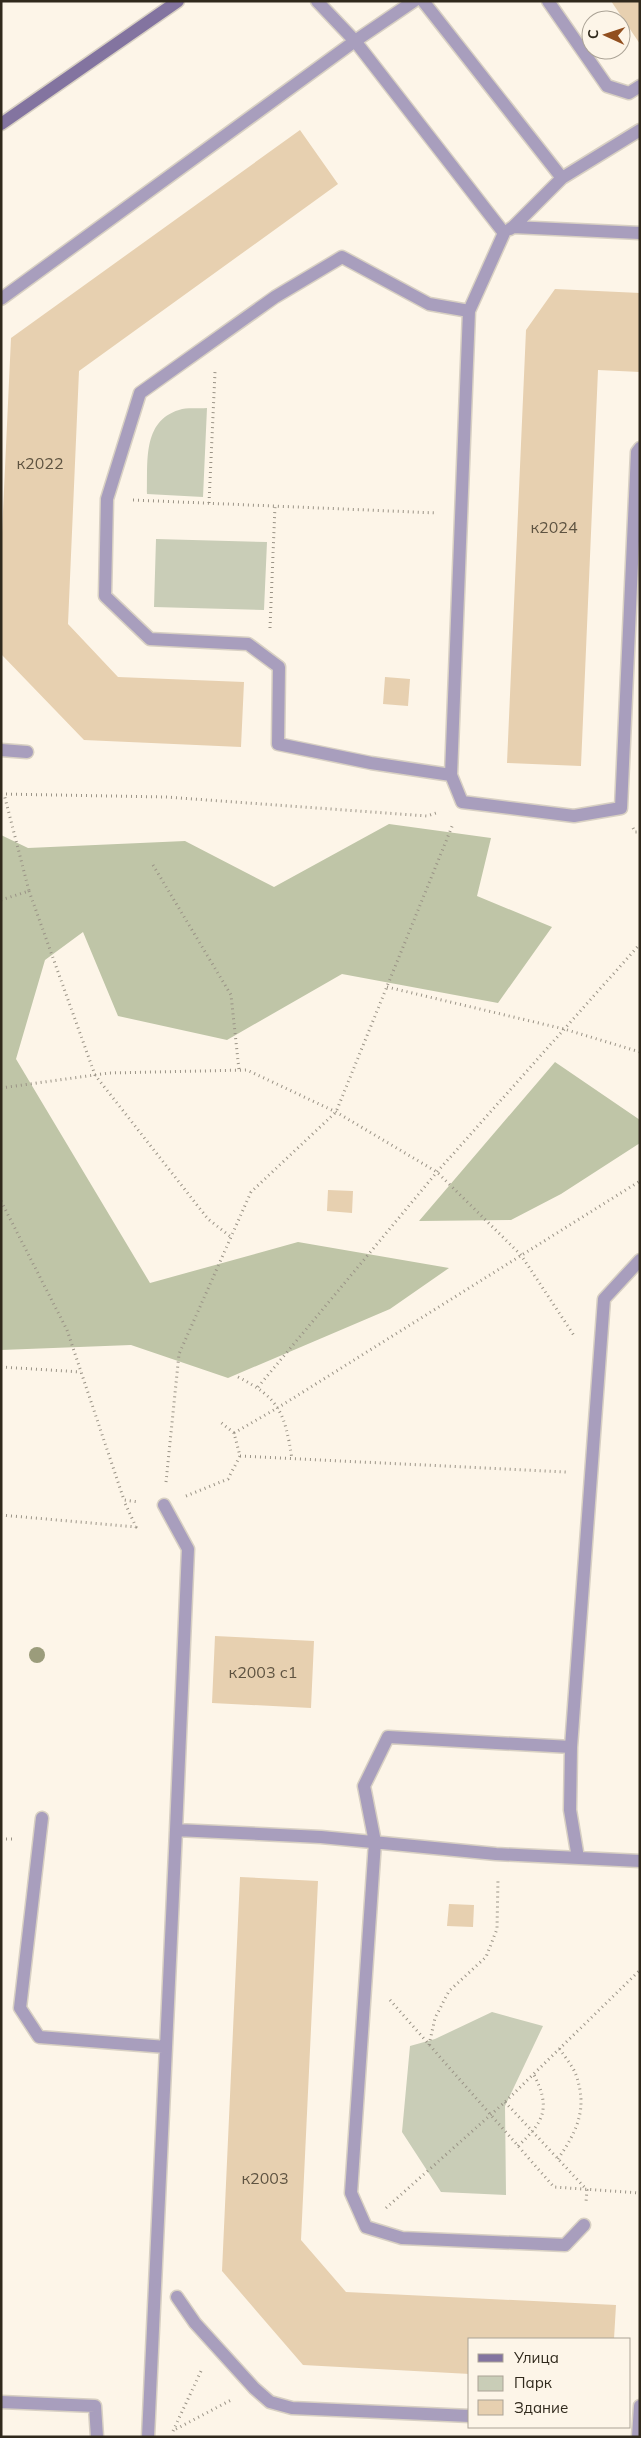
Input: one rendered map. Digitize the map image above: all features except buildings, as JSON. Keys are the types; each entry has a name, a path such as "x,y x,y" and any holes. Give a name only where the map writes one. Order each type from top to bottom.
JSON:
{"main road":[{"path":"1,124 178,1"}],"street":[{"path":"317,1 355,41 509,230 640,233"},
{"path":"1,299 355,41 414,1"},
{"path":"423,1 562,178"},
{"path":"548,1 607,86 629,93 640,86"},
{"path":"640,130 562,178 509,230 469,311 451,775 462,802 574,816 621,808 637,452 640,448"},
{"path":"451,775 370,763 278,744 279,667 248,644 150,639 105,596 108,499 140,393 275,297 342,257 429,304 469,311"},
{"path":"1,750 27,752"},
{"path":"578,1858 570,1810 571,1747 604,1299 640,1260"},
{"path":"148,2437 188,1549 164,1505"},
{"path":"571,1747 388,1737 364,1786 374,1842 351,2193 366,2227 402,2238 565,2245 584,2225"},
{"path":"42,1818 20,2008 39,2037 166,2047"},
{"path":"176,1830 374,1842 496,1854 640,1861"},
{"path":"177,2297 196,2323 254,2388 270,2402 292,2408 468,2416"},
{"path":"1,2402 95,2406 97,2437"},
{"path":"638,2437 634,2418 640,2406"}],"path":[{"path":"209,503 216,338"},
{"path":"108,499 461,514"},
{"path":"248,644 270,636 275,506"},
{"path":"231,1237 208,1219 95,1075 29,891 3,794 166,797 427,816 462,802"},
{"path":"164,1505 179,1354 251,1192 336,1112 462,802"},
{"path":"153,865 231,995 238,1070"},
{"path":"1,900 29,891"},
{"path":"258,1387 437,1172 640,944"},
{"path":"387,987 564,1029 640,1052"},
{"path":"1,1088 95,1075 248,1070 336,1112 437,1172 521,1255 599,1373"},
{"path":"234,1433 279,1407 640,1181"},
{"path":"1,1201 68,1330 124,1500 136,1527 1,1515"},
{"path":"1,1367 81,1372"},
{"path":"238,1377 258,1387 279,1407 288,1431 292,1458"},
{"path":"124,1500 164,1505 228,1479 240,1456 234,1433 219,1421"},
{"path":"240,1456 591,1474"},
{"path":"429,2045 435,2018 449,1991 486,1957 497,1929 500,1891 496,1854"},
{"path":"366,2227 505,2102 640,1970"},
{"path":"366,1972 554,2187 640,2193"},
{"path":"558,2159 575,2134 581,2104 576,2074 559,2048"},
{"path":"518,2146 533,2132 543,2114 543,2092 533,2073"},
{"path":"505,2102 587,2190"},
{"path":"176,2429 214,2342"},
{"path":"170,2433 254,2388"}],"green space":[{"path":"207,408 203,497 147,494 150,444 153,433 159,423 167,415 179,410"},
{"path":"156,539 267,542 264,610 154,607"},
{"path":"389,824 491,838 477,896 552,927 498,1003 342,974 227,1040 118,1016 83,932 45,960 16,1059 150,1283 298,1242 449,1268 390,1309 228,1378 131,1345 1,1350 1,835 28,848 185,841 274,887"},
{"path":"555,1062 640,1120 640,1143 561,1194 511,1220 419,1221"},
{"path":"492,2012 543,2026 505,2106 506,2195 441,2192 402,2132 410,2046 435,2039"}]}
